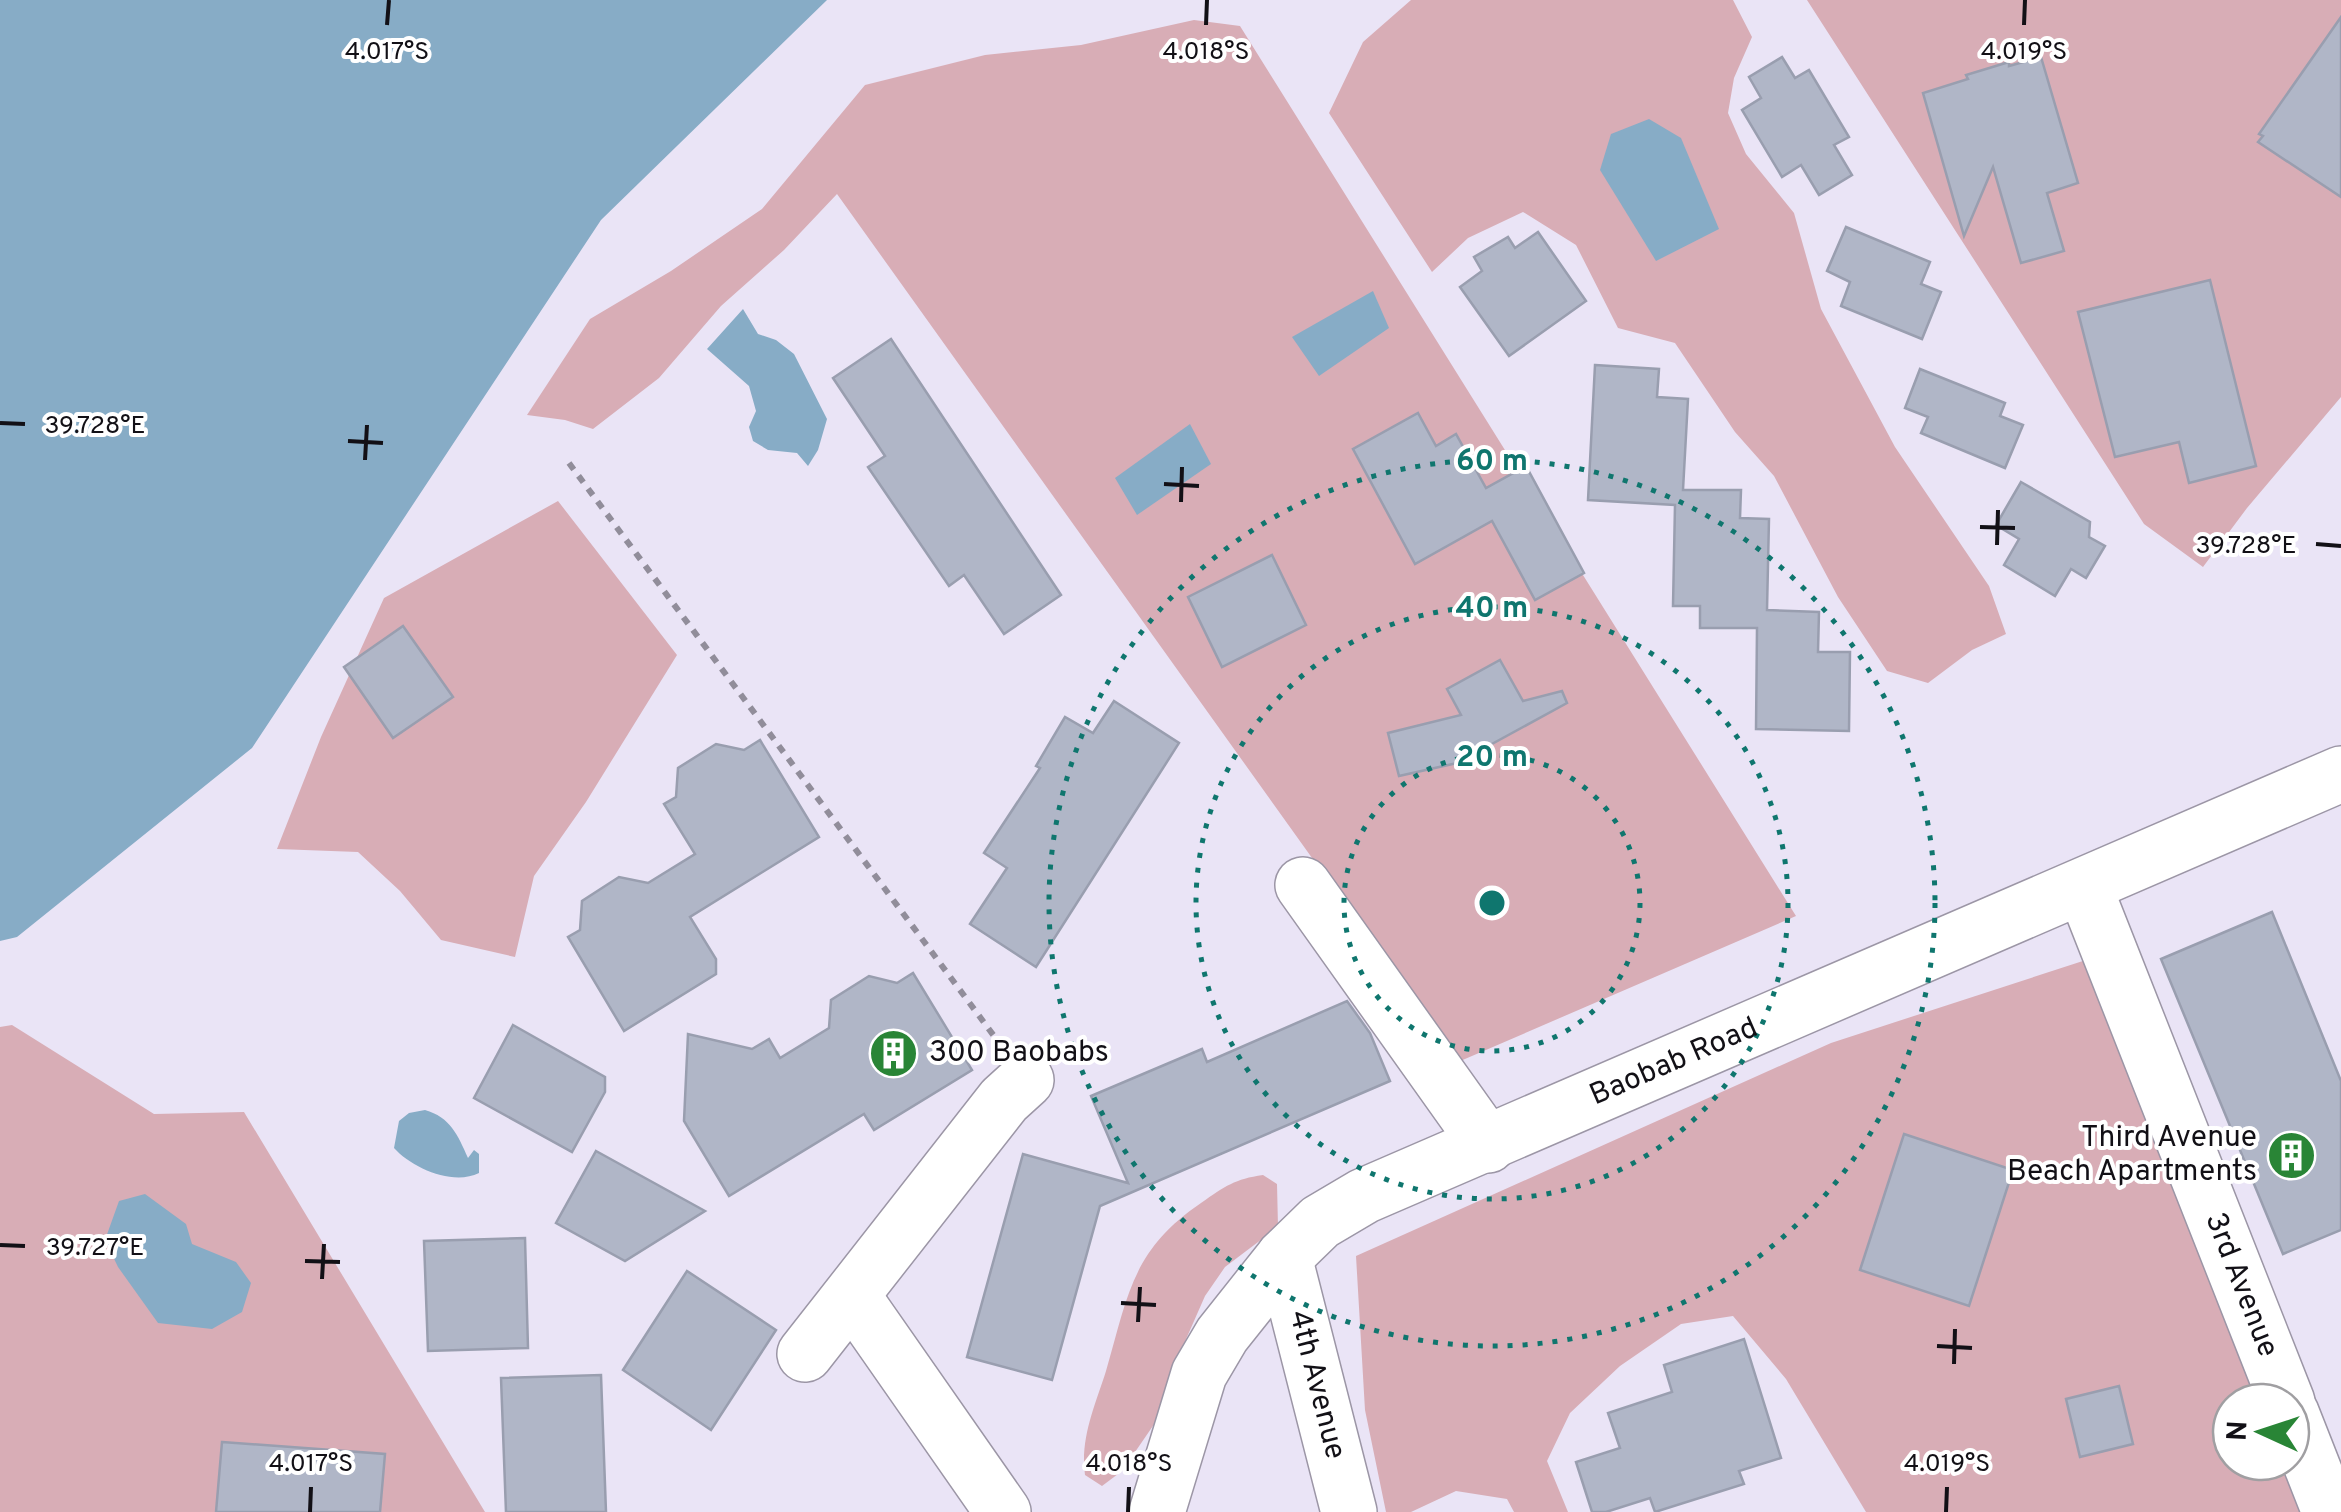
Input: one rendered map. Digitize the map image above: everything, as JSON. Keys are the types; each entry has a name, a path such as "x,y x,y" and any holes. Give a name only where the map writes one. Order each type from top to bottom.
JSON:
{"street":[{"name":"Baobab Road","path":"1157,1512 1199,1374 1222,1335 1284,1257 1320,1222 1364,1196 2341,774"},
{"path":"1303,885 1488,1145"},
{"name":"3rd Avenue","path":"2084,887 2278,1382"},
{"path":"806,1354 1004,1100 1026,1080"},
{"name":"4th Avenue","path":"1284,1257 1350,1512"},
{"path":"853,1296 1004,1512"},
{"path":"2311,1464 2330,1512"}],"path":[{"path":"569,462 1026,1080"}],"shaded area":[{"path":"1411,0 1733,0 1752,37 1734,78 1728,113 1746,154 1794,213 1821,309 1895,447 1989,586 2006,634 1972,650 1928,683 1887,671 1838,597 1774,476 1735,432 1675,343 1618,328 1576,245 1523,212 1468,238 1432,272 1329,113 1363,42"},
{"path":"1807,0 2341,0 2341,397 2247,508 2203,567 2144,524"},
{"path":"1194,20 1240,26 1796,916 1458,1062 837,194 784,250 721,306 659,378 593,429 527,415 590,319 671,271 762,209 865,85 985,55 1081,45"},
{"path":"558,501 677,655 586,802 534,876 515,957 441,940 400,891 358,852 277,849 321,737 384,598"},
{"path":"2089,959 2251,1382 2211,1382 2211,1482 2290,1482 2301,1512 1866,1512 1786,1379 1733,1316 1681,1324 1620,1366 1570,1413 1547,1461 1568,1512 1514,1512 1507,1499 1456,1491 1411,1512 1386,1512 1365,1410 1356,1256 1831,1043"},
{"path":"12,1025 154,1114 244,1112 485,1512 0,1512 0,1027"},
{"path":"1263,1175 1277,1184 1278,1227 1225,1267 1205,1296 1183,1346 1168,1404 1122,1471 1102,1486 1085,1475 1087,1435 1136,1276 1160,1238 1178,1221 1224,1188"}],"water":[{"path":"0,0 827,0 601,220 252,748 17,937 0,941"},
{"path":"1649,119 1681,138 1719,229 1656,261 1600,170 1611,134"},
{"path":"1373,291 1389,328 1319,376 1292,337"},
{"path":"743,309 758,334 776,340 794,354 827,419 818,450 808,466 797,453 768,450 753,441 749,427 756,411 749,386 707,349"},
{"path":"1190,424 1211,464 1137,515 1115,478"},
{"path":"425,1110 447,1122 468,1158 474,1150 479,1154 479,1173 457,1177 433,1173 394,1148 399,1121 409,1113"},
{"path":"145,1194 186,1224 192,1244 236,1262 251,1283 242,1312 212,1329 158,1323 118,1267 105,1240 119,1201"}],"building":[{"path":"2341,17 2341,197 2258,142 2263,136 2259,134"},
{"path":"1782,57 1795,78 1809,70 1849,137 1834,145 1852,175 1819,195 1801,165 1782,177 1742,110 1761,98 1749,77"},
{"path":"2041,57 2078,183 2047,193 2064,251 2021,263 1993,167 1964,236 1923,93 1968,79 1966,75"},
{"path":"1846,227 1930,262 1921,284 1941,292 1922,339 1841,306 1850,282 1827,271"},
{"path":"1538,232 1586,301 1509,356 1460,287 1482,271 1474,257 1508,237 1515,248"},
{"path":"2210,280 2256,466 2189,483 2179,442 2115,457 2078,312"},
{"path":"891,339 1061,595 1004,634 964,575 949,586 868,467 885,456 833,378"},
{"path":"1595,365 1659,369 1657,397 1688,399 1683,490 1741,490 1740,518 1769,519 1767,610 1819,612 1818,652 1850,652 1849,731 1756,729 1757,628 1700,628 1700,606 1673,606 1675,505 1588,500"},
{"path":"1920,369 2005,403 2000,416 2023,425 2005,468 1921,433 1928,417 1905,408"},
{"path":"1418,413 1436,446 1456,434 1486,488 1526,466 1584,573 1535,600 1492,521 1415,564 1353,449"},
{"path":"2021,482 2090,522 2089,537 2105,546 2086,578 2071,569 2055,596 2004,565 2019,539 1996,525"},
{"path":"1272,555 1306,625 1222,667 1188,597"},
{"path":"403,626 453,697 393,738 344,667"},
{"path":"1500,660 1523,701 1562,691 1567,703 1457,763 1399,776 1388,733 1461,715 1447,689"},
{"path":"1114,701 1179,743 1036,967 970,924 1007,868 984,853 1040,768 1036,766 1065,717 1093,733"},
{"path":"760,740 819,837 690,917 716,959 716,974 624,1031 568,937 580,930 582,901 619,877 648,883 695,854 664,804 676,797 678,768 716,744 744,750"},
{"name":"Third Avenue Beach Apartments","path":"2272,912 2341,1081 2341,1230 2283,1254 2161,959"},
{"path":"913,973 972,1070 874,1130 864,1114 729,1196 684,1121 688,1034 752,1049 769,1039 780,1058 829,1028 831,1000 869,976 897,983"},
{"path":"1347,1001 1370,1033 1390,1081 1100,1206 1052,1380 967,1357 1023,1154 1128,1183 1091,1096 1202,1049 1207,1062"},
{"path":"513,1025 605,1077 605,1092 572,1152 474,1098"},
{"path":"1904,1134 2013,1170 1969,1306 1860,1270"},
{"path":"596,1151 705,1211 625,1261 556,1223"},
{"path":"525,1238 528,1348 428,1351 424,1241"},
{"path":"687,1271 776,1330 711,1430 623,1370"},
{"path":"1744,1339 1781,1458 1739,1471 1744,1484 1655,1512 1650,1498 1606,1512 1592,1512 1576,1462 1620,1448 1608,1413 1672,1392 1664,1365"},
{"path":"601,1375 606,1512 506,1512 501,1378"},
{"path":"2119,1386 2133,1444 2080,1457 2066,1399"},
{"path":"222,1442 385,1454 380,1512 216,1512"}],"place":[{"name":"300 Baobabs","path":"894,1053"},
{"name":"Third Avenue Beach Apartments","path":"2292,1155"}]}
